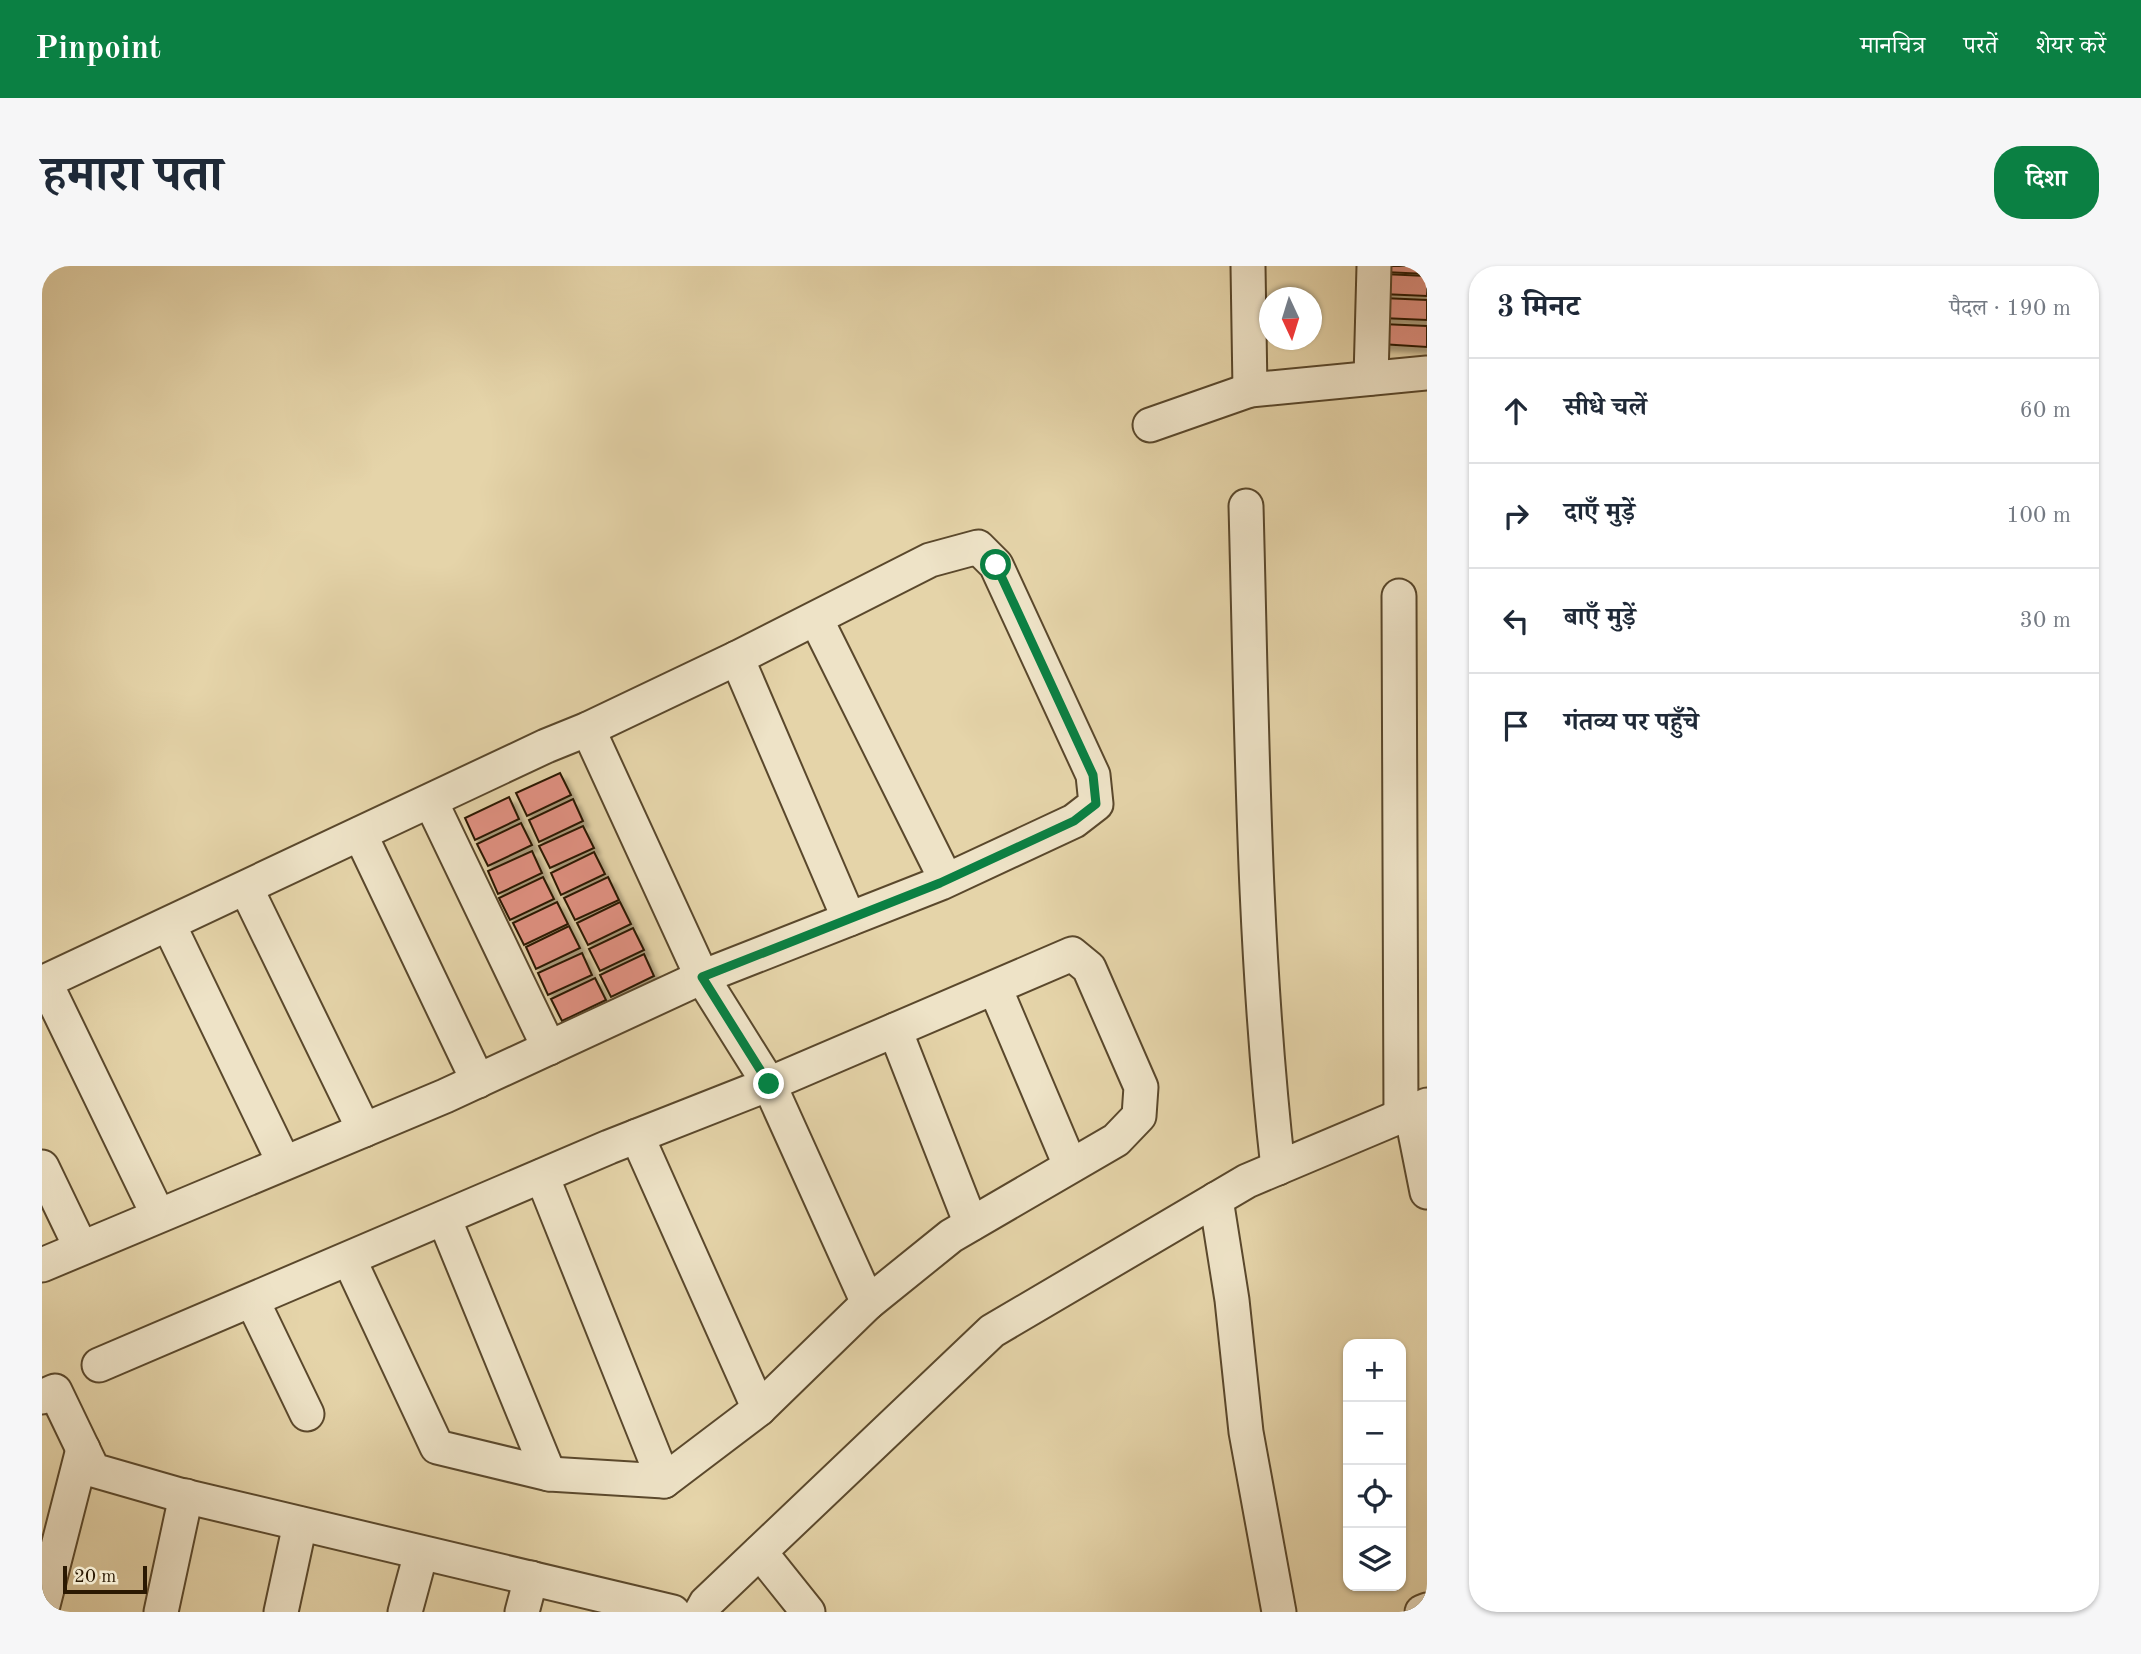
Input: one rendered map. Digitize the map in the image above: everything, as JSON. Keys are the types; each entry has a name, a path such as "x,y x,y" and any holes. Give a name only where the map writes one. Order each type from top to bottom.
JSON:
{"street":[{"path":"1248,266 1250,390"},
{"path":"1371,378 1374,266"},
{"path":"1150,425 1250,390 1427,373"},
{"path":"1247,506 1255,891 1264,1045 1278,1168"},
{"path":"42,1265 478,1081 702,977 946,880 1074,821 1096,804 1093,775 996,565 978,547 930,560 737,658 43,983 158,1215"},
{"path":"1399,596 1413,1111 1427,1192"},
{"path":"816,619 946,880"},
{"path":"737,658 849,919"},
{"path":"588,729 702,977 769,1084 868,1303"},
{"path":"431,802 549,1048"},
{"path":"360,834 478,1081"},
{"path":"246,888 363,1130"},
{"path":"169,925 284,1163"},
{"path":"99,1365 253,1302 349,1259 542,1175 769,1084 1072,954 1089,968 1141,1087 1139,1116 1116,1140 951,1236 868,1303 759,1409 664,1481 549,1474 437,1447 349,1259"},
{"path":"995,988 1070,1165"},
{"path":"895,1030 971,1224"},
{"path":"701,1612 706,1602 992,1331 1216,1199 1278,1168 1413,1111"},
{"path":"637,1136 759,1409"},
{"path":"42,1167 80,1248"},
{"path":"542,1175 664,1481"},
{"path":"1216,1199 1232,1300 1246,1432 1279,1612"},
{"path":"444,1218 549,1474"},
{"path":"253,1302 307,1414"},
{"path":"42,1397 55,1391 93,1470 300,1524 674,1612"},
{"path":"42,1609 83,1449"},
{"path":"161,1612 186,1496"},
{"path":"281,1612 300,1524"},
{"path":"760,1552 808,1612"},
{"path":"405,1612 421,1553"},
{"path":"522,1612 531,1578"},
{"path":"1422,1612 1427,1610"}],"building":[{"path":"1384,266 1427,266 1427,274 1384,272"},
{"path":"1383,274 1427,276 1427,296 1382,294"},
{"path":"1383,298 1427,300 1427,320 1382,318"},
{"path":"1382,324 1427,326 1427,347 1381,344"},
{"path":"560,773 571,795 527,816 516,793"},
{"path":"509,797 519,819 475,840 465,818"},
{"path":"573,799 583,821 539,842 529,820"},
{"path":"521,823 532,845 488,866 477,844"},
{"path":"583,826 594,848 550,868 539,846"},
{"path":"532,851 542,873 498,894 488,871"},
{"path":"594,852 605,874 561,895 551,873"},
{"path":"543,877 554,899 510,920 499,898"},
{"path":"608,877 619,900 575,920 564,898"},
{"path":"557,902 568,924 524,945 513,923"},
{"path":"620,902 631,924 588,945 577,923"},
{"path":"569,926 580,948 536,969 526,947"},
{"path":"633,928 644,950 600,971 589,949"},
{"path":"582,953 592,975 548,995 538,973"},
{"path":"644,954 654,976 611,997 600,975"},
{"path":"595,978 606,1000 562,1021 551,999"}],"route":[{"path":"769,1084 702,977 940,883 1074,821 1096,804 1093,775 996,565"}]}
